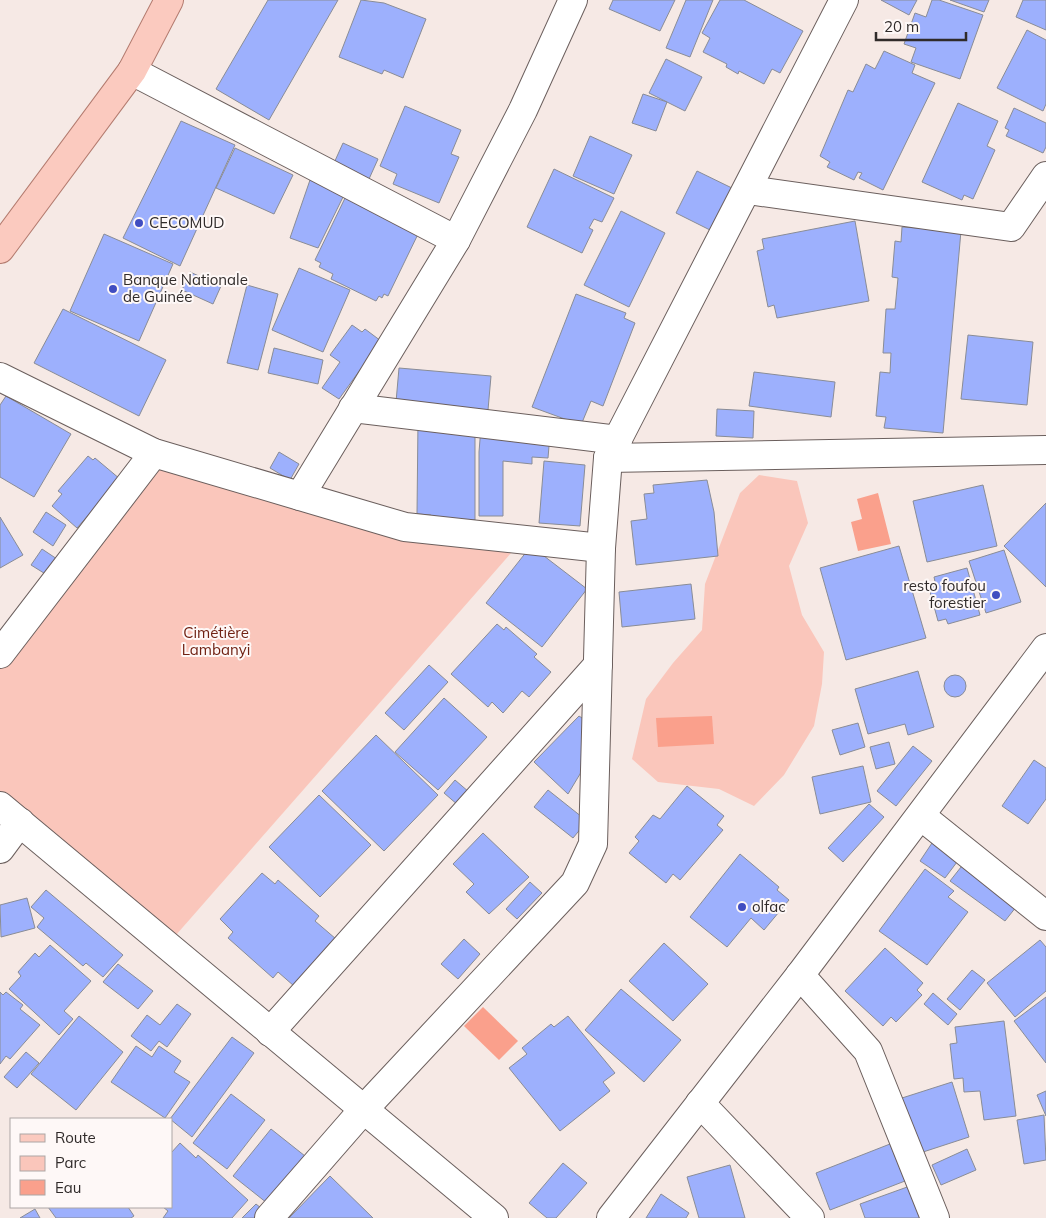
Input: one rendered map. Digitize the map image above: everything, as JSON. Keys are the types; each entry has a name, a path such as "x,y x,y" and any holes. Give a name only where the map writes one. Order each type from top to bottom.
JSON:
{"main road":[{"path":"0,249 132,71 169,0"}],"street":[{"path":"300,496 456,240 523,110 573,0"},
{"path":"269,1218 364,1110 575,883 593,844 601,548 613,449 748,190 844,0"},
{"path":"132,71 456,240"},
{"path":"748,190 1011,227 1046,176"},
{"path":"0,377 154,453 405,527 601,548"},
{"path":"353,408 613,449 1046,450"},
{"path":"0,654 154,453"},
{"path":"611,1218 800,975 1046,648"},
{"path":"270,1032 598,665"},
{"path":"0,849 10,814 494,1218"},
{"path":"920,816 1046,916"},
{"path":"800,975 868,1051 935,1218"},
{"path":"700,1103 810,1218"}],"green space":[{"name":"Cimétière Lambanyi","path":"154,453 519,544 169,943 0,804 0,655"},
{"path":"759,475 797,481 808,523 789,566 802,615 824,652 822,684 814,726 784,775 754,806 719,789 658,782 632,759 646,699 673,663 702,630 705,584 740,493"}],"water":[{"path":"878,493 891,544 858,551 851,522 862,519 857,499"},
{"path":"712,716 714,744 658,747 656,718"},
{"path":"483,1007 518,1041 499,1060 464,1026"}],"building":[{"path":"268,0 338,0 269,120 216,89"},
{"path":"361,0 384,3 426,19 403,78 384,70 382,74 339,57"},
{"path":"613,0 675,0 660,31 609,9"},
{"path":"686,0 713,0 690,57 666,48"},
{"path":"720,0 744,0 803,31 780,73 772,69 764,84 739,71 738,74 726,67 727,64 703,52 710,38 702,33"},
{"path":"881,0 917,0 909,15"},
{"path":"932,0 939,0 983,15 960,79 911,62 916,48 904,44 915,13 926,17"},
{"path":"950,0 989,0 984,12"},
{"path":"1023,0 1046,0 1046,30 1016,17"},
{"path":"1027,30 1046,40 1046,104 1043,111 997,88"},
{"path":"884,51 915,65 912,73 935,83 883,190 859,178 862,173 858,172 854,180 827,167 830,162 820,156 848,90 853,92 866,64 875,69"},
{"path":"666,59 702,77 685,111 649,93"},
{"path":"643,94 667,102 656,131 632,123"},
{"path":"958,103 998,121 987,146 995,150 973,199 964,195 962,200 922,182"},
{"path":"405,106 461,130 451,154 459,157 439,203 393,184 397,174 380,166"},
{"path":"1014,108 1046,123 1046,147 1043,153 1006,136 1009,130 1005,128"},
{"path":"181,121 235,145 180,266 123,238"},
{"path":"590,136 632,155 614,194 573,176"},
{"path":"343,143 378,159 369,179 334,163"},
{"path":"235,148 293,175 274,214 216,188"},
{"path":"554,169 614,198 602,222 594,219 589,228 593,230 582,253 527,227"},
{"path":"697,171 736,190 714,232 676,213"},
{"path":"310,180 344,195 318,248 290,238"},
{"path":"347,194 420,230 388,296 384,294 382,298 379,296 376,301 331,279 333,274 319,267 321,263 315,260"},
{"path":"621,211 665,233 629,307 584,285"},
{"path":"855,221 869,301 777,318 774,305 768,307 757,251 764,249 762,239"},
{"path":"902,227 961,231 943,433 884,428 886,417 876,416 880,372 890,373 891,353 883,353 886,309 895,309 898,278 892,277 895,241 901,242"},
{"path":"104,234 173,264 139,341 70,311"},
{"path":"299,268 350,290 323,352 272,330"},
{"path":"190,272 221,286 213,304 182,290"},
{"path":"247,285 278,294 258,370 227,363"},
{"path":"576,294 626,313 624,318 635,323 603,406 591,401 581,425 532,407"},
{"path":"63,309 166,360 139,416 34,363"},
{"path":"352,325 362,332 365,329 381,341 339,399 322,388 340,362 330,355"},
{"path":"968,335 1033,342 1027,405 961,399"},
{"path":"274,348 323,360 318,384 268,373"},
{"path":"399,368 491,376 488,410 396,402"},
{"path":"754,372 835,382 831,417 749,406"},
{"path":"6,396 71,434 34,497 0,477 0,405"},
{"path":"717,409 754,411 753,438 716,436"},
{"path":"418,420 475,427 475,520 431,520 431,515 417,514"},
{"path":"481,427 550,434 548,458 532,457 532,464 503,461 503,516 479,516"},
{"path":"279,452 299,464 290,480 270,468"},
{"path":"88,456 93,460 95,458 120,479 77,528 52,506 62,494 58,491"},
{"path":"544,461 585,465 580,526 539,523"},
{"path":"707,480 714,512 718,556 636,565 631,521 647,519 644,494 654,493 653,485"},
{"path":"983,485 997,546 927,562 913,501"},
{"path":"1046,503 1046,587 1004,546"},
{"path":"46,512 66,525 53,546 33,532"},
{"path":"0,517 23,555 0,568"},
{"path":"531,546 587,589 542,647 486,603"},
{"path":"899,546 926,638 846,660 820,568"},
{"path":"42,549 57,559 47,575 31,565"},
{"path":"1004,550 1021,602 986,613 969,561"},
{"path":"967,568 980,615 948,624 946,619 938,621 929,588 936,586 934,577"},
{"path":"691,584 695,619 622,627 619,592"},
{"path":"497,624 504,630 506,627 537,654 534,657 551,672 529,697 522,691 503,713 492,702 488,707 451,674"},
{"path":"429,665 448,682 404,730 385,713"},
{"path":"918,671 934,727 908,735 905,724 868,734 855,689"},
{"path":"951,675 959,675 966,682 966,690 959,697 951,697 944,690 944,682"},
{"path":"444,698 487,737 438,790 395,752"},
{"path":"579,716 585,720 592,754 568,794 534,762"},
{"path":"858,723 865,747 840,755 832,730"},
{"path":"376,735 438,795 384,851 322,791"},
{"path":"889,742 895,764 876,769 870,747"},
{"path":"913,746 932,761 896,806 877,791"},
{"path":"1034,760 1046,768 1046,799 1028,824 1002,806"},
{"path":"863,766 871,802 820,814 812,777"},
{"path":"455,780 469,792 458,805 444,793"},
{"path":"687,786 724,816 717,825 723,830 680,880 673,874 666,883 629,853 639,841 635,837 653,815 660,819"},
{"path":"548,790 587,821 573,838 534,807"},
{"path":"319,795 371,845 320,897 269,847"},
{"path":"869,804 884,817 843,862 828,848"},
{"path":"483,833 529,877 489,914 466,892 474,884 453,864"},
{"path":"934,840 960,858 945,878 920,861"},
{"path":"740,854 779,887 777,890 789,900 764,930 751,918 727,947 690,917"},
{"path":"965,862 1020,902 1005,921 950,881"},
{"path":"925,869 954,891 948,897 968,912 927,965 879,931"},
{"path":"262,873 275,884 278,880 319,916 315,921 336,939 294,986 278,972 273,978 228,938 233,932 220,919"},
{"path":"530,882 542,893 517,919 506,909"},
{"path":"46,890 123,955 103,977 86,963 83,966 37,927 44,918 31,907"},
{"path":"27,898 35,928 1,937 0,905"},
{"path":"464,939 480,954 458,979 441,964"},
{"path":"1040,940 1046,947 1046,991 1015,1017 987,983"},
{"path":"664,943 708,984 673,1021 629,981"},
{"path":"50,945 91,981 64,1011 73,1019 59,1035 9,989 21,976 18,972 35,953 39,957"},
{"path":"885,948 923,983 917,990 922,995 896,1022 891,1017 883,1026 845,991"},
{"path":"118,964 153,991 138,1009 103,982"},
{"path":"972,970 985,980 960,1010 947,999"},
{"path":"621,989 681,1040 644,1082 585,1030"},
{"path":"0,992 3,995 6,992 23,1005 20,1009 40,1025 10,1059 6,1056 0,1064"},
{"path":"933,993 957,1014 948,1025 924,1004"},
{"path":"1046,997 1046,1063 1014,1021"},
{"path":"177,1004 191,1014 167,1047 159,1041 151,1051 131,1036 147,1015 160,1025"},
{"path":"79,1016 123,1052 76,1110 31,1074"},
{"path":"568,1016 615,1073 603,1082 610,1091 560,1131 509,1068 527,1054 522,1048 551,1024 554,1027"},
{"path":"1004,1021 1016,1116 984,1120 980,1091 964,1092 963,1078 954,1079 950,1044 957,1043 955,1027"},
{"path":"232,1037 254,1053 192,1137 171,1118"},
{"path":"136,1046 152,1057 159,1046 181,1061 174,1072 190,1082 165,1118 111,1082"},
{"path":"26,1052 39,1063 17,1088 4,1077"},
{"path":"952,1082 969,1137 920,1153 902,1098"},
{"path":"1046,1091 1046,1116 1037,1095"},
{"path":"231,1094 265,1120 227,1169 193,1143"},
{"path":"1044,1115 1046,1160 1024,1164 1017,1120"},
{"path":"271,1129 305,1156 267,1203 233,1176"},
{"path":"180,1143 196,1158 198,1155 248,1200 232,1218 163,1218 168,1211 164,1208 172,1208 172,1152"},
{"path":"890,1144 905,1181 830,1210 816,1173"},
{"path":"967,1149 976,1170 941,1185 932,1165"},
{"path":"563,1163 587,1183 556,1218 547,1218 529,1203"},
{"path":"730,1165 745,1218 699,1218 687,1177"},
{"path":"330,1176 373,1218 289,1218"},
{"path":"910,1186 922,1218 865,1218 860,1204"},
{"path":"661,1194 689,1213 686,1218 646,1218"},
{"path":"256,1204 266,1212 260,1218 242,1218"},
{"path":"49,1208 129,1208 134,1216 131,1218 56,1218"},
{"path":"35,1209 40,1218 20,1218"}],"place":[{"name":"CECOMUD","path":"139,223"},
{"name":"Banque Nationale de Guinée","path":"113,289"},
{"name":"resto foufou forestier","path":"996,595"},
{"name":"olfac","path":"742,907"}]}
